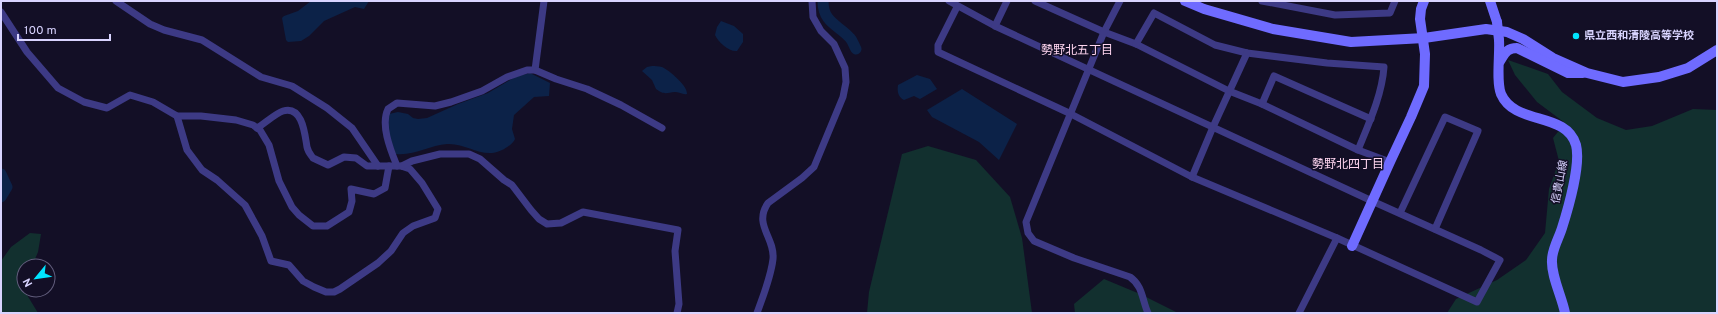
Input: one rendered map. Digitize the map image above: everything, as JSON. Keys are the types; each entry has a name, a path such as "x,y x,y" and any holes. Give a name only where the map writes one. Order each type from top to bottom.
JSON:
{"street":[{"path":"116,1 150,24 164,30 202,40 261,77 292,86 327,108 352,128 378,166"},
{"path":"535,70 544,1"},
{"path":"757,313 773,259 772,250 763,225 762,215 764,208 768,203 802,178 814,167 843,97 846,82 845,68 834,44 822,31 813,17 812,1"},
{"path":"949,1 957,7 995,26 1372,201 1482,250 1500,260 1477,302 1337,238 1192,177 1070,113 938,52 938,45 957,7"},
{"path":"995,26 1007,1"},
{"path":"1035,1 1104,32 1136,44 1229,91 1262,104 1358,150 1390,162"},
{"path":"1120,1 1104,32 1088,69 1026,222 1028,233 1034,241 1074,258 1135,280 1142,290 1148,313"},
{"path":"1185,1 1204,9 1273,29 1351,42 1424,38 1486,29 1507,32 1523,39 1553,58 1586,73 1623,82 1659,77 1688,68 1717,50"},
{"path":"1262,1 1335,15 1390,13 1395,1"},
{"path":"1352,246 1424,86 1425,54 1424,38 1420,19 1424,1"},
{"name":"信貴山線","path":"1490,1 1497,22 1500,61 1499,85 1501,94 1508,105 1527,116 1554,123 1563,128 1576,144 1576,173 1552,260 1565,313"},
{"path":"1,12 27,52 58,88 84,102 107,108 130,95 153,102 177,116 201,116 236,120 253,125 260,130 266,138 279,181 292,207 299,216 313,226 327,226 336,222 349,212 352,201 351,189 374,194 385,188 389,166"},
{"path":"1136,44 1154,13 1215,45 1247,53 1327,63 1384,67 1383,78 1371,119 1358,150"},
{"path":"1500,61 1505,52 1511,48 1517,48 1568,73 1586,73"},
{"path":"1192,177 1247,53"},
{"path":"400,166 390,149 387,139 386,120 388,109 397,103 434,106 451,102 482,91 507,77 527,70 535,70 556,79 587,89 621,105 662,128"},
{"path":"1262,104 1274,76 1371,119"},
{"path":"177,116 187,150 202,170 227,188 245,205 262,236 271,261 289,265 303,281 326,292 334,292 340,289 378,263 391,251 403,233 413,226 435,218 438,210 422,183 410,169 400,166 367,166 356,158 344,157 328,165 313,158 307,147 305,128 298,115 293,111 283,110 257,128"},
{"path":"1400,213 1445,117 1478,131 1434,229"},
{"path":"400,166 412,161 440,154 468,154 480,159 512,185 539,219 548,224 561,223 583,212 678,230 675,251 679,298 677,313"},
{"path":"1299,313 1337,238"}],"green space":[{"path":"1508,60 1548,74 1562,92 1597,118 1626,130 1652,126 1693,109 1717,110 1717,313 1447,313 1456,299 1497,280 1526,260 1545,233 1549,189 1559,161 1553,138 1565,123 1537,102 1515,75"},
{"path":"928,146 976,160 1010,197 1022,238 1032,313 867,313 869,292 902,154"},
{"path":"30,233 41,234 35,258 16,258 16,298 29,298 38,313 1,313 1,261 11,247"},
{"path":"1104,279 1140,294 1178,313 1075,313 1074,304"}],"water":[{"path":"311,1 369,1 364,9 355,7 324,21 309,36 301,41 288,42 286,40 282,18 298,11"},
{"path":"721,21 734,26 743,34 743,42 737,51 731,50 724,46 715,35 717,27"},
{"path":"647,67 662,67 669,71 681,83 687,94 675,92 663,93 656,89 652,80 642,71"},
{"path":"530,73 550,83 549,96 534,97 514,115 512,129 515,139 512,144 495,153 486,153 459,145 447,144 434,146 416,152 396,154 383,123 389,114 398,112 408,114 413,118 427,118 488,93 515,77"},
{"path":"917,75 930,79 937,89 920,99 914,96 904,100 898,94 898,85"},
{"path":"962,89 1017,124 999,160 979,142 932,117 927,110"}],"waterway":[{"path":"823,1 824,8 829,19 850,38 856,49"},
{"path":"1,174 7,187 1,197"}],"place":[{"name":"県立西和清陵高等学校","path":"1576,36"}],"district":[{"name":"勢野北五丁目","path":"1077,51"},
{"name":"勢野北四丁目","path":"1348,165"}]}
